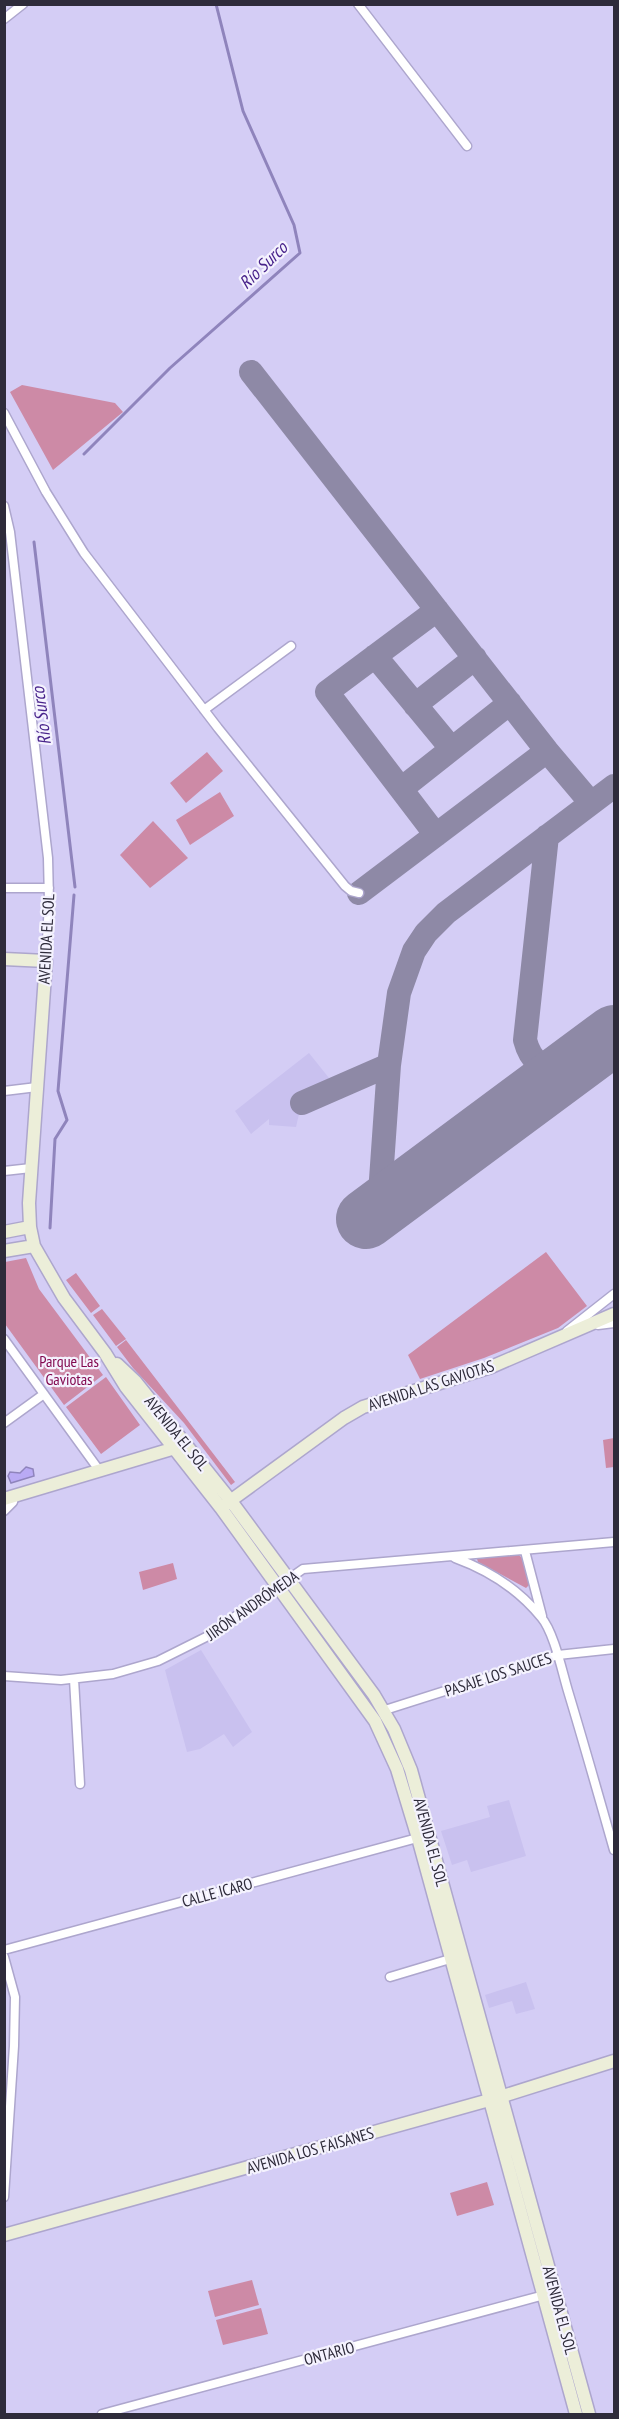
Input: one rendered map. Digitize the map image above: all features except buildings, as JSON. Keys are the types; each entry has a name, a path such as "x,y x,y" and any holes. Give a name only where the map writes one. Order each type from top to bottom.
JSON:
{"main road":[{"path":"4,959 46,961"},
{"name":"AVENIDA EL SOL","path":"46,961 29,1203 34,1246 64,1298 105,1353 135,1381 180,1445 288,1578 385,1710 407,1758 450,1959 494,2099"},
{"path":"4,1232 30,1227"},
{"path":"4,1251 34,1246"},
{"name":"AVENIDA LAS GAVIOTAS","path":"226,1504 344,1418 363,1407 491,1367 615,1314"},
{"path":"9,1498 180,1445"},
{"name":"AVENIDA EL SOL","path":"226,1504 278,1586 375,1721 424,1836 494,2099 550,2293 589,2415"},
{"name":"AVENIDA LOS FAISANES","path":"4,2235 494,2099 615,2061"},
{"name":"AVENIDA EL SOL","path":"550,2293 576,2415"}],"street":[{"path":"4,19 23,4"},
{"path":"358,4 467,146"},
{"path":"4,413 46,492 84,553 204,710 345,886 359,893"},
{"name":"AVENIDA EL SOL","path":"5,507 10,532 48,858 46,961"},
{"path":"204,710 291,646"},
{"path":"4,888 49,888"},
{"path":"4,1091 37,1087"},
{"path":"4,1171 31,1168"},
{"path":"557,1338 615,1294"},
{"path":"557,1338 601,1324 615,1323"},
{"path":"4,1339 99,1470"},
{"path":"4,1423 44,1395"},
{"path":"4,1511 14,1502 9,1498"},
{"name":"JIRÓN ANDRÓMEDA","path":"4,1676 23,1682 74,1679 130,1670 182,1651 206,1637 303,1569 615,1542"},
{"path":"525,1551 543,1619 558,1654 615,1850"},
{"path":"452,1557 476,1566 500,1580 524,1599 543,1619"},
{"name":"PASAJE LOS SAUCES","path":"385,1710 558,1654 615,1649"},
{"path":"74,1679 80,1784"},
{"name":"CALLE ICARO","path":"4,1950 424,1836"},
{"path":"4,1957 15,1997 15,2046 4,2197"},
{"path":"390,1977 450,1959"},
{"name":"ONTARIO","path":"108,2414 550,2293"}],"shaded area":[{"path":"309,1053 329,1078 303,1097 296,1127 269,1125 269,1119 251,1134 235,1111"},
{"path":"26,1467 33,1469 34,1476 11,1483 8,1476 10,1472 20,1473"},
{"path":"201,1650 252,1732 233,1747 224,1734 200,1749 187,1752 165,1670"},
{"path":"509,1800 526,1856 471,1872 467,1860 452,1865 441,1831 490,1817 487,1806"},
{"path":"526,1982 535,2009 516,2014 512,2001 489,2008 485,1995"}],"green space":[{"path":"22,385 115,403 123,412 53,470 10,392"},
{"path":"207,752 223,771 186,803 170,783"},
{"path":"220,792 234,816 190,845 176,820"},
{"path":"153,821 188,858 150,888 120,855"},
{"path":"546,1252 587,1306 558,1328 484,1358 420,1379 408,1355"},
{"name":"Parque Las Gaviotas","path":"26,1258 39,1289 103,1375 64,1405 5,1324 5,1262"},
{"path":"76,1273 100,1306 91,1313 66,1280"},
{"path":"102,1309 126,1339 116,1346 93,1315"},
{"path":"126,1340 235,1482 231,1485 184,1423 133,1368 117,1347"},
{"path":"106,1377 140,1425 101,1454 66,1407"},
{"path":"614,1438 614,1467 606,1468 603,1440"},
{"path":"518,1554 523,1559 529,1585 526,1588 478,1562 477,1559"},
{"path":"173,1563 177,1579 143,1590 139,1572"},
{"path":"487,2182 494,2205 457,2216 450,2193"},
{"path":"252,2280 259,2305 215,2317 208,2291"},
{"path":"261,2308 268,2334 223,2345 216,2320"}],"waterway":[{"name":"Río Surco","path":"84,454 170,368 300,253 294,225 243,111 216,4"},
{"name":"Río Surco","path":"34,542 75,887"},
{"name":"Río Surco","path":"50,1228 55,1139 67,1120 58,1091 74,895"}],"taxiway":[{"path":"251,372 547,751 591,803"},
{"path":"436,835 327,692 437,610"},
{"path":"375,656 451,748"},
{"path":"415,705 475,658"},
{"path":"401,789 510,703"},
{"path":"359,893 547,751"},
{"path":"379,1208 389,1065 399,993 414,951 426,933 446,913 614,786"},
{"path":"547,836 525,1040 531,1055 540,1064 553,1069 569,1069"},
{"path":"302,1103 389,1065"}],"runway":[{"path":"366,1219 614,1035"}]}
